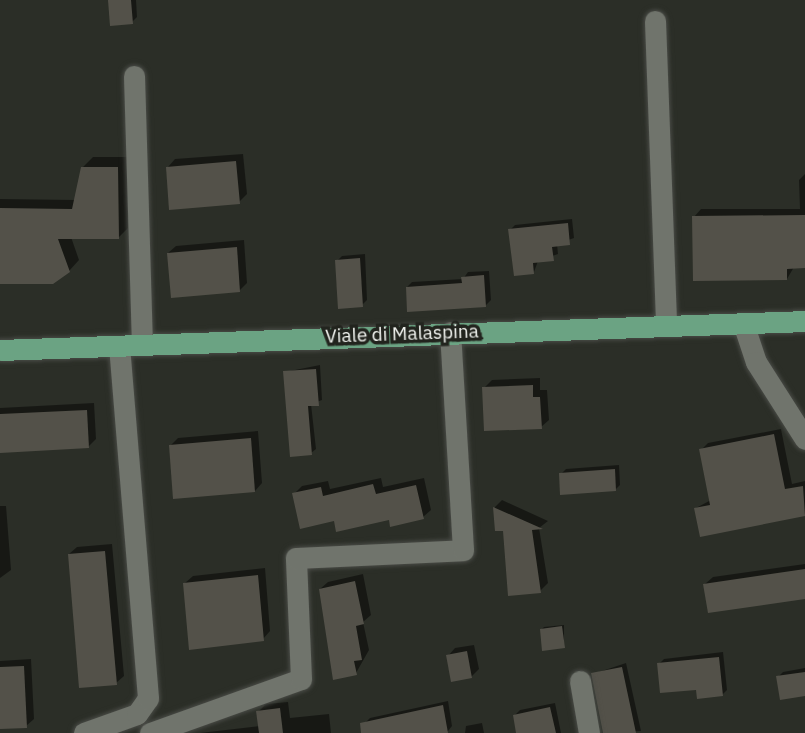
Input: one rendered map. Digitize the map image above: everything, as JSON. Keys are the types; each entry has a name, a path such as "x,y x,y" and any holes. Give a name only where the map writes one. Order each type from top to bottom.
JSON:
{"main road":[{"name":"Viale di Malaspina","path":"0,350 805,321"}],"street":[{"path":"655,21 666,326"},
{"path":"134,76 142,345"},
{"path":"743,323 756,362 805,439"},
{"path":"150,733 302,679 296,558 463,550 450,332"},
{"path":"84,733 137,714 148,698 119,346"},
{"path":"580,681 589,733"}],"building":[{"path":"108,0 131,0 133,24 110,26"},
{"path":"236,161 240,204 169,210 166,167"},
{"path":"81,167 118,167 119,239 58,239 70,272 53,284 0,284 0,208 72,209"},
{"path":"805,215 805,268 787,269 787,280 693,281 692,216"},
{"path":"568,223 570,245 552,247 554,261 533,263 534,274 514,276 508,229"},
{"path":"237,247 240,292 171,298 167,253"},
{"path":"360,258 363,307 338,309 335,260"},
{"path":"484,275 486,307 407,312 406,287 462,283 461,277"},
{"path":"316,369 319,406 308,406 312,455 290,457 283,371"},
{"path":"533,385 533,397 540,397 542,429 484,431 482,387"},
{"path":"87,410 89,448 0,453 0,414"},
{"path":"774,434 785,489 803,486 805,516 700,537 694,508 710,505 699,449"},
{"path":"251,438 255,492 173,499 169,445"},
{"path":"615,469 616,491 560,495 559,473"},
{"path":"373,484 376,494 416,485 424,519 390,527 389,520 336,532 334,521 300,529 292,493 321,487 323,496"},
{"path":"493,507 543,529 532,530 541,593 508,596 503,531 495,531"},
{"path":"105,551 117,685 79,688 68,554"},
{"path":"805,569 805,599 708,613 703,584"},
{"path":"258,575 264,641 189,650 183,583"},
{"path":"355,581 364,624 356,626 362,660 354,661 357,675 333,680 319,589"},
{"path":"562,626 565,648 542,651 540,629"},
{"path":"467,651 472,678 451,682 446,655"},
{"path":"719,657 723,696 697,699 696,690 660,693 657,663"},
{"path":"24,666 27,728 0,729 0,667"},
{"path":"622,667 636,733 603,733 591,673"},
{"path":"805,672 805,696 780,700 776,676"},
{"path":"443,705 448,733 361,733 360,723"},
{"path":"550,707 556,733 516,733 513,715"},
{"path":"280,708 283,733 259,733 256,711"}]}
